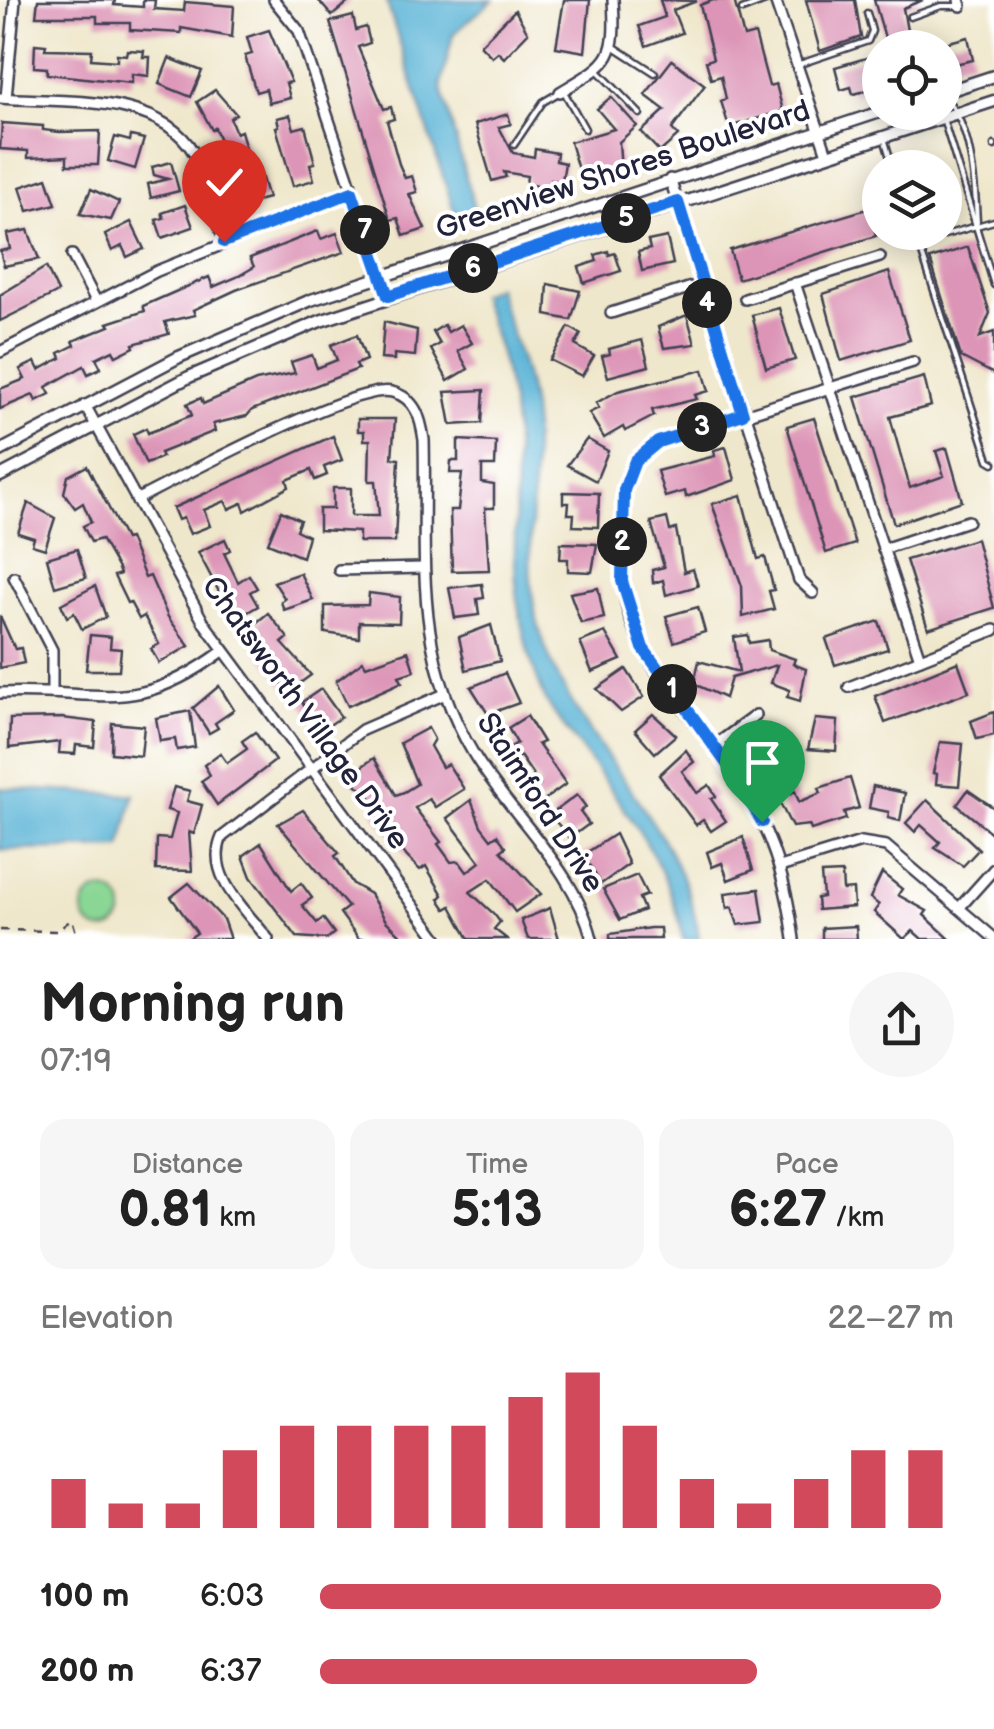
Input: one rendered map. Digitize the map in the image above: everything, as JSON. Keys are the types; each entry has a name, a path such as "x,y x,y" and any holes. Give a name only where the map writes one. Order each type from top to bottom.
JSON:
{"street":[{"path":"15,0 3,98 125,109 161,121 193,152 224,242"},
{"path":"274,0 299,31 388,296"},
{"path":"562,91 604,66 612,46 614,0"},
{"path":"771,0 827,154"},
{"path":"962,88 994,76"},
{"name":"Greenview Shores Boulevard","path":"962,111 994,101"},
{"name":"Greenview Shores Boulevard","path":"0,451 244,328 380,275 862,118"},
{"name":"Greenview Shores Boulevard","path":"0,476 254,348 388,296 900,130"},
{"path":"670,179 799,580 813,593"},
{"path":"0,352 96,301 224,242 352,192"},
{"path":"72,255 96,301"},
{"path":"744,299 880,257"},
{"path":"795,283 920,659"},
{"path":"611,313 701,284"},
{"path":"794,939 780,868 751,801 657,669 631,620 622,581 624,490 635,461 652,445 913,362"},
{"name":"Staimford Drive","path":"136,500 321,412 370,393 391,392 411,402 422,421 422,568 428,630 445,694 488,776 574,894 592,939"},
{"name":"Chatsworth Village Drive","path":"85,405 223,651 438,939"},
{"path":"883,550 968,522"},
{"path":"339,570 422,568"},
{"path":"14,577 52,650 52,693"},
{"path":"849,688 994,630"},
{"path":"0,693 111,698 147,694 181,681 223,651"},
{"path":"268,939 223,880 217,851 232,826 375,722 445,694"},
{"path":"714,746 756,715"},
{"path":"780,868 853,844 878,843 900,854 994,938"},
{"path":"960,908 994,869"}],"lane":[{"path":"742,10 771,0"},
{"path":"910,17 959,3"},
{"path":"797,65 868,41 872,31 867,13"},
{"path":"612,46 655,74"},
{"path":"597,70 640,114"},
{"path":"514,144 542,102 562,91 585,129"},
{"path":"962,126 975,188 977,227"},
{"path":"946,130 994,284"},
{"path":"883,136 887,150"},
{"path":"962,231 994,221"},
{"path":"920,250 989,460 994,463"}],"path":[{"path":"0,930 57,931 72,918 78,939"}],"green space":[{"path":"103,890 117,896 123,910 117,924 103,930 89,924 83,910 89,896"}],"water":[{"path":"386,0 493,0 453,34 441,85 477,218 458,223"},
{"path":"497,287 531,402 531,579 540,631 577,710 672,857 689,896 699,939 683,939 668,886 643,837 551,709 531,661 517,599 511,403 498,348 479,294"},
{"path":"0,788 134,795 121,848 0,850"}],"building":[{"path":"38,0 115,0 114,5 143,7 143,0 155,0 154,9 184,11 185,2 234,6 232,37 181,28 181,33 130,30 130,23 97,23 97,16 36,16"},
{"path":"318,0 351,0 332,16"},
{"path":"564,0 590,0 585,52 556,47"},
{"path":"660,0 697,1 673,10 682,33 646,46 639,26 665,17"},
{"path":"713,0 734,0 744,37 755,34 769,86 776,84 783,111 729,127 721,101 726,99 721,76 711,79 706,61 713,59 700,5"},
{"path":"806,0 855,0 861,37 820,51"},
{"path":"874,0 923,0 903,8 907,30 883,30"},
{"path":"515,10 528,33 504,58 498,52 492,57 480,45"},
{"path":"353,16 356,30 366,27 370,43 358,47 384,109 391,107 394,119 387,121 399,164 405,178 412,176 417,192 409,194 425,229 404,236 398,218 390,220 330,22"},
{"path":"269,30 291,82 286,83 290,98 269,103 266,89 256,92 245,56 252,54 247,37"},
{"path":"968,37 973,60 962,62 962,39"},
{"path":"35,44 46,45 45,49 92,50 91,59 117,61 117,54 126,55 127,50 144,51 143,57 150,57 149,76 132,74 132,83 47,74 47,68 34,67"},
{"path":"169,58 202,71 191,97 159,84"},
{"path":"862,59 862,92 853,94 851,87 841,90 835,67"},
{"path":"672,60 705,85 672,129 678,136 660,152 641,132 665,110 645,95"},
{"path":"215,90 236,114 230,118 236,133 241,131 251,167 258,165 268,198 241,205 234,162 229,163 215,128 212,130 197,102"},
{"path":"611,97 637,126 619,142 621,169 581,180 570,142 614,129 597,109"},
{"path":"508,114 511,124 499,127 513,153 534,157 535,149 557,153 556,161 565,163 562,181 551,180 550,188 526,184 527,176 504,172 506,177 492,181 475,124"},
{"path":"290,115 294,129 305,126 315,163 310,164 314,180 293,186 276,127 277,118"},
{"path":"2,123 43,126 43,130 59,132 100,131 98,165 67,165 67,156 28,158 28,151 0,149"},
{"path":"131,136 144,139 135,169 108,161 115,137 130,141"},
{"path":"171,162 179,191 151,198 148,184 168,179 154,175 152,167"},
{"path":"47,178 56,204 28,211 20,187"},
{"path":"91,189 119,202 111,220 80,214"},
{"path":"185,205 193,227 162,238 156,220 164,218 162,213"},
{"path":"862,210 862,240 738,279 730,250"},
{"path":"131,222 144,249 127,257 122,246 112,251 105,235"},
{"path":"28,230 39,259 4,266 0,251 10,249 7,234"},
{"path":"318,231 321,239 337,233 344,252 236,290 193,310 195,315 165,322 169,334 133,344 134,347 116,356 113,350 96,358 101,368 88,374 84,366 46,387 50,394 36,401 33,395 0,409 0,389 25,379 20,369 35,362 39,370 61,358 59,353 75,345 73,341 110,326 108,323 145,311 143,306 209,277 213,287 237,277 254,267 250,258"},
{"path":"667,237 673,264 642,271 638,252 650,249 648,241"},
{"path":"968,247 990,313 980,337 994,332 994,374 961,357 930,259"},
{"path":"608,251 609,255 615,253 621,271 584,283 579,267 597,261 595,255"},
{"path":"46,267 58,292 0,321 0,295"},
{"path":"889,272 910,340 841,361 823,294"},
{"path":"548,284 580,291 571,320 546,315"},
{"path":"779,308 795,360 766,368 752,315"},
{"path":"687,315 695,344 664,348 658,327"},
{"path":"384,322 417,330 415,356 394,354 394,360 381,359"},
{"path":"444,325 448,332 461,325 472,343 458,351 468,369 448,381 431,349 440,344 433,332"},
{"path":"569,327 581,334 575,345 594,356 582,376 550,360"},
{"path":"357,335 366,360 356,364 358,369 252,410 247,416 213,424 215,431 160,453 162,457 146,464 133,434 146,428 148,433 192,415 187,404 201,398 203,404 256,381 295,373 291,362 312,355 317,368 337,360 331,345"},
{"path":"642,340 649,366 608,377 602,356 610,354 609,349"},
{"path":"703,370 709,391 695,395 697,399 652,410 654,416 625,431 623,427 604,438 589,413 599,408 596,403 618,391"},
{"path":"924,377 931,406 890,417 910,488 944,476 936,451 947,448 962,501 894,524 855,397"},
{"path":"484,390 482,423 451,425 445,392"},
{"path":"814,418 855,544 826,553 787,426"},
{"path":"358,419 395,419 392,458 399,459 395,542 359,542 359,532 319,530 319,509 333,509 333,488 351,488 351,516 379,516 376,481 369,481 370,440 364,440 364,431 358,431"},
{"path":"333,436 342,460 324,467 327,475 315,480 311,470 287,480 289,487 245,511 242,503 229,509 225,501 204,510 210,526 190,534 183,518 178,520 173,508"},
{"path":"587,439 608,451 596,481 567,465"},
{"path":"458,440 496,442 495,466 482,466 482,483 494,485 494,508 485,508 489,570 452,571 450,510 458,510 462,473 450,473 451,461 458,461"},
{"path":"726,447 735,480 686,497 685,491 665,497 657,471 715,456 714,450"},
{"path":"87,466 125,539 129,538 145,578 150,576 168,617 189,646 159,663 151,649 159,644 144,616 139,619 127,603 114,576 120,574 118,569 101,539 91,542 83,526 91,522 83,503 75,508 64,493 68,476"},
{"path":"563,492 599,493 598,527 573,526 574,514 568,514 569,503 563,503"},
{"path":"741,495 758,559 765,557 774,590 769,591 774,609 743,617 742,586 712,504"},
{"path":"28,503 55,518 45,549 32,545 34,538 18,533"},
{"path":"281,511 300,520 296,530 308,536 302,557 268,543"},
{"path":"667,518 670,531 676,529 684,572 693,569 698,586 666,595 663,580 653,583 652,570 664,567 651,522"},
{"path":"225,539 230,550 224,553 238,582 249,575 257,588 250,592 258,606 234,620 198,552"},
{"path":"976,539 994,608 928,629 906,560"},
{"path":"561,543 597,544 592,572 568,571 568,559 560,559"},
{"path":"77,549 86,578 55,587 47,558"},
{"path":"300,573 313,600 284,610 281,602 285,599 274,582"},
{"path":"482,584 484,598 477,599 479,615 455,618 449,588"},
{"path":"95,586 106,617 82,629 74,613 67,617 61,604"},
{"path":"598,588 604,618 581,623 570,593"},
{"path":"369,593 400,597 399,623 359,622 359,638 325,633 325,606 368,605"},
{"path":"698,607 705,632 674,642 666,616"},
{"path":"268,613 288,638 282,643 311,675 288,692 245,632"},
{"path":"0,616 15,649 21,648 24,663 0,668"},
{"path":"879,621 888,649 835,665 826,639"},
{"path":"491,625 500,661 466,670 459,637"},
{"path":"605,632 621,660 592,672 580,642"},
{"path":"90,635 111,637 110,648 121,649 119,670 86,670"},
{"path":"748,635 749,643 768,640 769,650 795,659 793,664 806,669 800,701 787,697 790,690 771,683 777,665 731,678 725,698 694,684 699,661 739,672 734,637"},
{"path":"408,651 414,671 399,676 402,682 348,706 336,681 363,661 366,666"},
{"path":"958,662 969,692 885,723 875,696"},
{"path":"626,669 644,697 621,712 597,689"},
{"path":"505,673 519,703 488,714 471,687"},
{"path":"219,686 234,710 215,723 218,728 209,733 193,708"},
{"path":"321,689 341,717 318,733 302,702"},
{"path":"190,711 195,747 177,750 175,739 160,741 156,718"},
{"path":"994,712 994,735 977,739 971,721"},
{"path":"653,714 676,735 655,753 635,730"},
{"path":"527,716 543,742 538,744 566,784 540,803 532,791 540,785 520,756 511,762 504,751 517,743 508,728"},
{"path":"10,719 96,722 94,747 76,745 75,754 59,753 60,742 9,748"},
{"path":"815,719 838,721 836,751 808,749"},
{"path":"112,723 144,726 141,756 111,753"},
{"path":"428,728 434,739 430,746 442,767 448,764 464,789 435,807 429,799 415,808 441,842 438,844 451,862 459,861 467,872 480,862 447,818 471,800 481,826 491,839 497,835 506,847 501,851 541,894 515,912 490,879 470,892 494,914 500,922 494,929 507,939 469,939 451,906 446,909 439,899 443,895 426,866 420,870 407,857 373,812 378,809 367,793 347,777 374,758 396,795 404,792 417,784 400,743"},
{"path":"255,732 275,761 217,805 201,781 210,775 204,765 220,753 227,763 247,749 242,741"},
{"path":"940,742 963,744 959,786 936,784 937,774 933,773"},
{"path":"786,746 797,769 766,784 752,755 764,749 768,755"},
{"path":"686,750 694,762 682,771 697,793 709,785 716,796 711,799 726,821 711,831 703,820 696,825 659,775"},
{"path":"850,778 859,808 844,812 846,819 811,830 809,825 792,827 778,799 795,791 799,802 821,793 819,788"},
{"path":"873,786 905,793 900,821 888,818 889,812 869,808"},
{"path":"174,787 190,791 187,801 202,805 194,834 189,832 192,871 156,870 157,838 170,839 177,813 167,810"},
{"path":"968,790 994,808 994,835 957,805"},
{"path":"577,795 586,807 580,812 589,824 570,838 550,815"},
{"path":"927,800 979,849 963,866 935,848 940,842 921,825 915,832 906,823"},
{"path":"303,810 339,853 335,856 353,884 370,894 386,921 405,939 359,939 340,913 348,907 278,824"},
{"path":"615,834 629,864 601,884 583,855"},
{"path":"743,837 753,870 728,880 722,863 712,867 707,852"},
{"path":"261,843 291,891 301,883 312,898 302,905 317,923 323,918 334,933 327,939 297,937 251,877 243,856"},
{"path":"842,873 843,890 853,889 854,907 818,910 817,898 823,897 821,874"},
{"path":"882,873 902,889 898,895 927,911 924,915 950,939 922,939 913,931 904,939 874,912 879,905 870,898"},
{"path":"637,875 647,895 639,898 644,910 620,920 603,889"},
{"path":"189,883 223,919 230,939 188,939 197,933 171,897"},
{"path":"759,889 764,922 738,925 732,907 727,908 725,893"},
{"path":"550,908 559,939 528,939 521,920"},
{"path":"856,926 857,939 822,939 822,928"},
{"path":"660,928 661,939 610,939 610,934"}],"route":[{"path":"224,242 352,192 388,296 678,202 743,414 658,442 635,461 624,490 622,581 631,620 643,648 735,775 762,822"}]}
